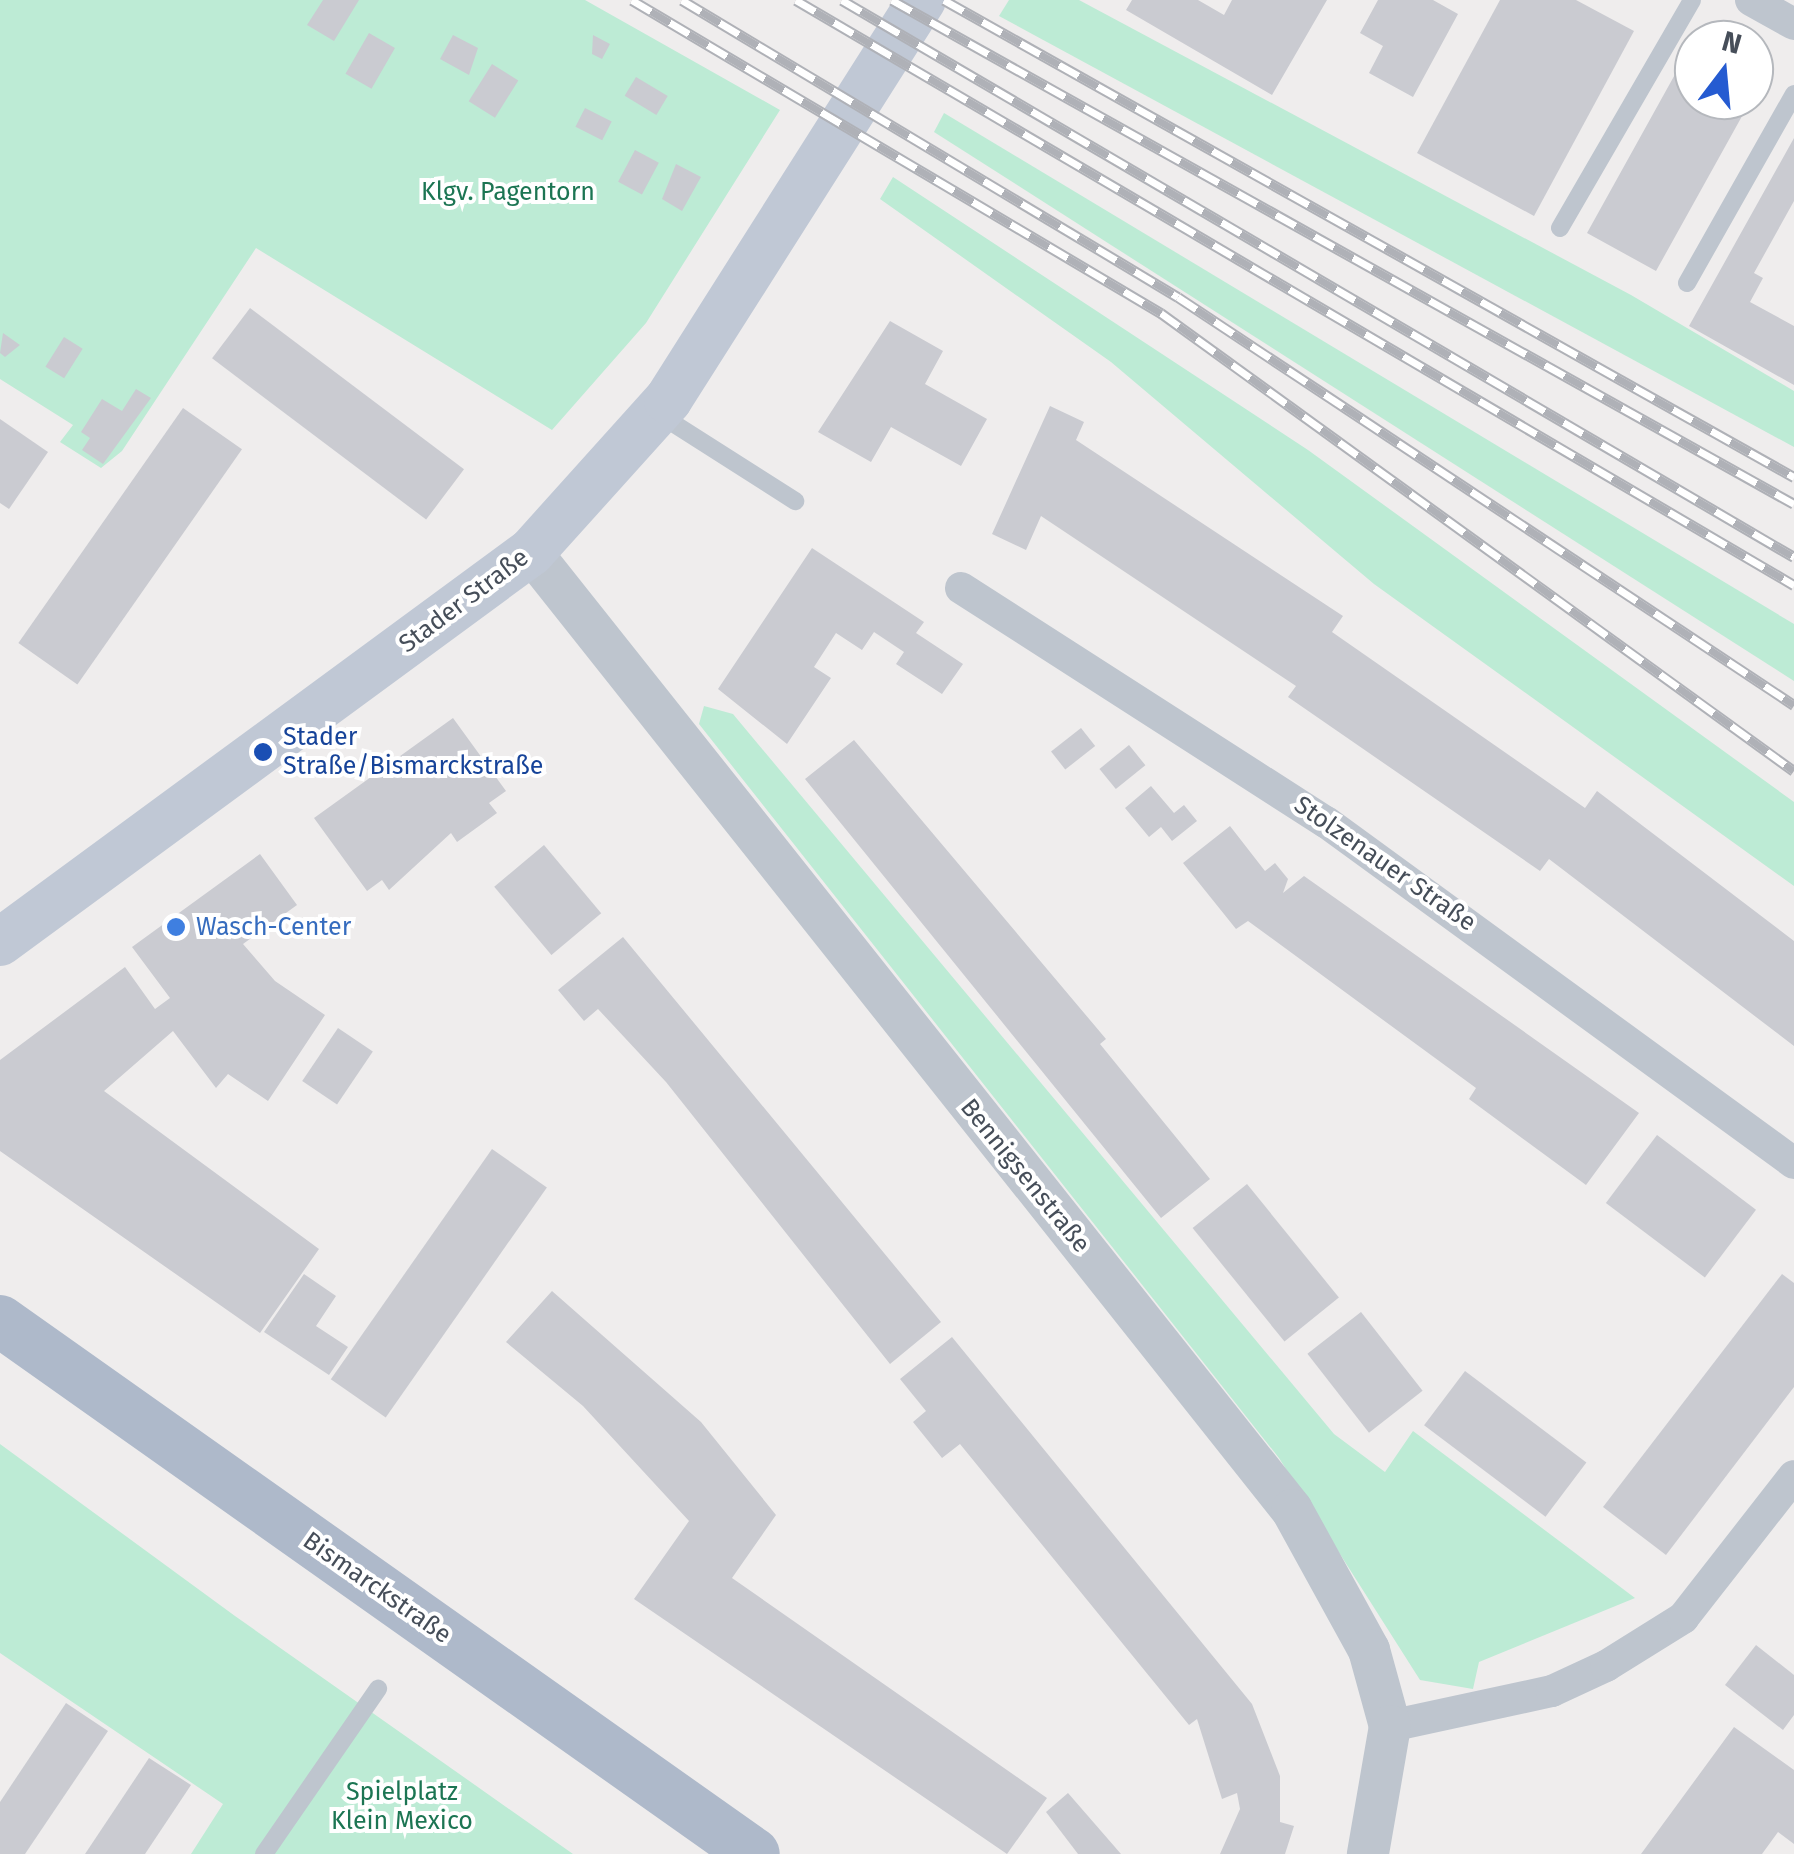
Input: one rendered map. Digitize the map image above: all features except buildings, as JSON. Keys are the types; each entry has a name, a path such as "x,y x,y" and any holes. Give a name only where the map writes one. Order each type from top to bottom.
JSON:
{"main road":[{"name":"Stader Straße","path":"0,942 532,552 658,413 826,160 922,0"},
{"name":"Bismarckstraße","path":"0,1322 754,1854"}],"street":[{"path":"1751,0 1794,24"},
{"name":"Bennigsenstraße","path":"532,552 1292,1510 1369,1650 1390,1726 1368,1854"},
{"name":"Stolzenauer Straße","path":"961,588 1326,822 1794,1163"},
{"path":"1390,1726 1552,1690 1606,1666 1682,1618 1794,1476"}],"lane":[{"path":"1560,228 1692,0"},
{"path":"1687,283 1794,94"},
{"path":"658,413 795,501"},
{"path":"264,1854 378,1689"}],"green space":[{"name":"Klgv. Pagentorn","path":"0,0 585,0 780,110 646,323 552,430 256,248 122,451 101,468 60,442 73,425 0,379"},
{"path":"1009,0 1079,0 1631,295 1794,391 1794,447 999,16"},
{"path":"944,113 1794,624 1794,681 934,132"},
{"path":"893,177 1308,450 1794,802 1794,886 1374,584 1111,362 880,199"},
{"path":"704,706 733,714 1334,1434 1385,1472 1413,1431 1635,1598 1479,1662 1473,1689 1420,1680 1279,1458 699,724"},
{"name":"Spielplatz Klein Mexico","path":"0,1444 235,1616 573,1854 191,1854 223,1804 0,1653"}],"railway":[{"path":"632,0 1161,313 1794,771"},
{"path":"682,0 1178,297 1794,705"},
{"path":"796,0 1794,585"},
{"path":"842,0 1794,557"},
{"path":"892,0 1794,504"},
{"path":"944,0 1794,477"}],"place":[{"name":"Stader Straße/Bismarckstraße","path":"263,752"},
{"name":"Wasch-Center","path":"176,927"}]}
